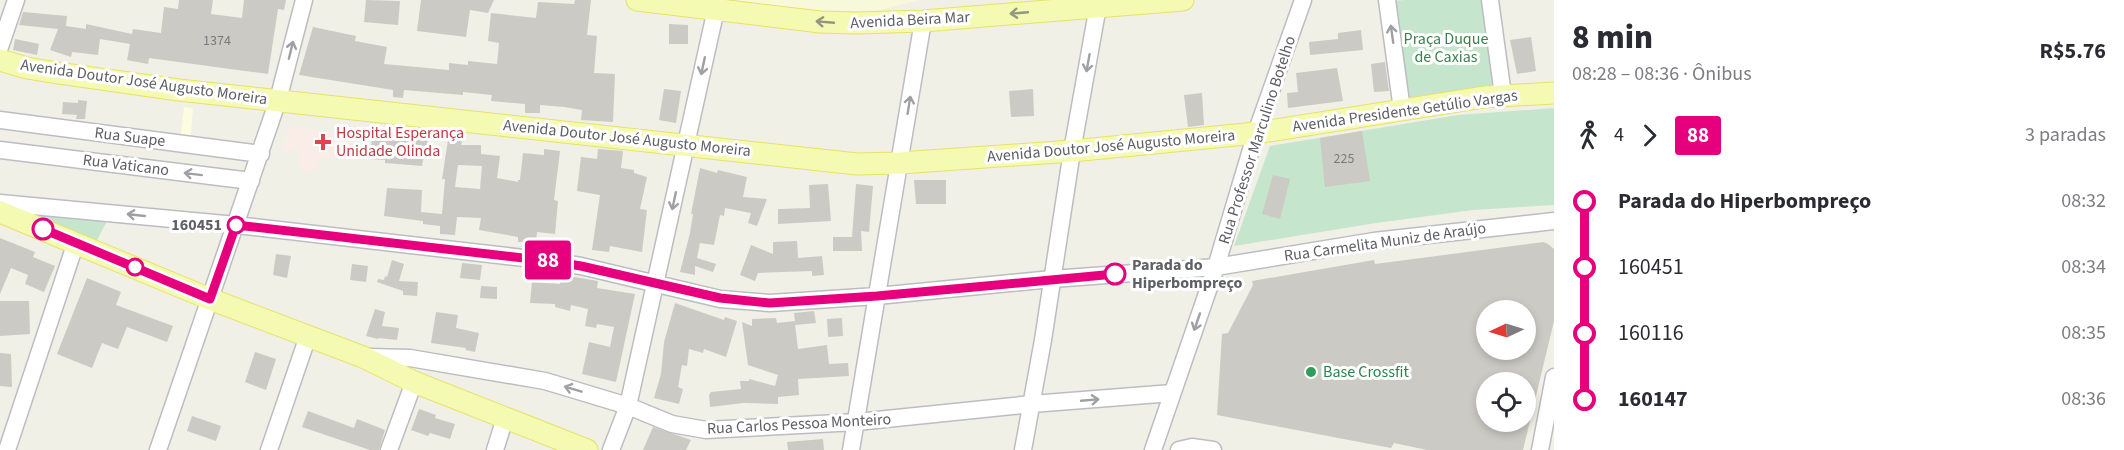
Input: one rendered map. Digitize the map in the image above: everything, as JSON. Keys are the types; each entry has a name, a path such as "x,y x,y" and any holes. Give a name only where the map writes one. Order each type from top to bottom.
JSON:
{"main road":[{"name":"Avenida Beira Mar","path":"637,0 835,23 923,21 1183,0"},
{"name":"Avenida Doutor José Augusto Moreira","path":"0,60 27,68 58,73 278,100 856,164 1072,151 1256,133"},
{"name":"Avenida Presidente Getúlio Vargas","path":"1256,133 1503,95 1554,93"},
{"path":"0,212 210,299 363,357 414,382 587,450"}],"street":[{"path":"0,47 16,0"},
{"path":"158,450 261,154 278,100 304,0"},
{"name":"Rua Professor Marculino Botelho","path":"1153,450 1216,267 1256,133 1303,0"},
{"path":"1387,0 1402,110"},
{"path":"1490,0 1503,95"},
{"path":"1023,450 1098,6"},
{"path":"611,450 628,406 716,9"},
{"path":"851,450 923,21"},
{"name":"Rua Suape","path":"0,120 261,154"},
{"name":"Rua Vaticano","path":"0,150 251,181"},
{"name":"Rua Carmelita Muniz de Araújo","path":"0,202 236,225 550,261 748,303 877,296 1052,279 1216,267 1374,241 1554,221"},
{"path":"7,450 76,242"},
{"path":"269,450 308,336"},
{"name":"Rua Carlos Pessoa Monteiro","path":"363,357 410,358 553,383 628,406 672,424 706,430 857,422 1032,404 1172,393"},
{"path":"1540,450 1554,377"},
{"path":"389,450 414,382"},
{"path":"495,450 505,418"},
{"path":"1179,450 1192,447 1213,450"}],"shaded area":[{"path":"184,107 193,108 190,143 180,142"},
{"name":"Hospital Esperança Unidade Olinda","path":"289,126 363,135 361,161 319,157 317,172 299,170 301,150 283,150"}],"green space":[{"name":"Praça Duque de Caxias","path":"1485,0 1499,88 1410,102 1405,92 1392,1"},
{"path":"1554,108 1554,205 1473,210 1234,246 1270,146 1458,115"},
{"path":"0,209 111,213 93,248"}],"sand":[{"path":"666,0 920,0 855,16"}],"building":[{"path":"179,0 213,0 211,14 242,18 244,0 286,0 284,10 278,9 268,74 149,58 148,64 127,60 130,44 100,39 98,55 72,52 71,57 50,50 58,29 19,25 23,12 67,16 66,26 86,29 86,24 132,34 133,29 161,33 164,7 178,9"},
{"path":"366,0 400,1 398,25 364,22"},
{"path":"421,0 494,0 488,13 470,10 466,37 417,31"},
{"path":"575,0 591,0 587,35 597,36 594,73 615,74 613,122 581,120 582,110 564,107 540,105 540,113 525,113 525,104 491,101 492,95 404,90 403,98 393,97 393,90 299,75 313,27 356,36 355,41 387,47 384,64 449,70 449,63 468,65 468,61 497,64 499,43 488,41 491,13 536,18 538,2 574,4"},
{"path":"669,24 688,25 688,44 669,44"},
{"path":"1361,30 1363,50 1310,55 1309,42 1338,39 1338,33"},
{"path":"1531,37 1536,71 1517,74 1510,40"},
{"path":"15,39 39,44 37,55 13,50"},
{"path":"1385,62 1389,91 1374,92 1371,64"},
{"path":"1337,68 1343,101 1288,108 1287,93 1298,92 1296,73"},
{"path":"664,89 681,91 676,123 659,120"},
{"path":"1033,89 1034,116 1011,117 1009,91"},
{"path":"1202,93 1204,125 1188,127 1184,95"},
{"path":"78,100 87,101 85,119 76,119 77,115 62,114 63,102 78,103"},
{"path":"1362,131 1370,181 1325,187 1320,138"},
{"path":"386,136 428,138 427,155 424,155 422,166 385,163 385,160 370,159 372,137 386,138"},
{"path":"448,140 462,141 461,145 481,145 481,154 500,156 497,178 518,182 523,153 544,155 544,149 560,151 554,200 558,201 555,234 537,232 536,242 518,242 518,237 479,230 481,218 457,217 455,235 440,234 440,226 423,224 423,221 384,216 387,188 422,190 421,212 442,214 445,179 442,179","holes":["458,165 482,166 480,189 455,187"]},
{"path":"598,149 623,151 621,168 634,170 634,173 647,177 640,209 647,210 642,252 610,246 609,252 592,250 600,195 577,191 581,157 597,159"},
{"path":"700,168 747,177 743,197 767,199 757,226 748,223 751,213 725,208 724,216 720,215 714,245 700,243 697,258 716,264 713,272 695,266 695,275 680,272 690,233 693,214 691,214"},
{"path":"1273,175 1290,179 1280,219 1262,214"},
{"path":"914,180 946,180 946,204 916,204"},
{"path":"828,184 831,221 778,224 778,209 810,208 809,185"},
{"path":"856,184 873,186 869,232 861,231 862,251 833,251 833,237 852,237"},
{"path":"0,238 35,252 33,257 55,266 44,292 25,284 28,275 11,268 0,294"},
{"path":"797,241 798,258 822,256 824,275 812,276 812,271 758,273 755,281 740,275 751,245 773,254 773,242"},
{"path":"1544,242 1554,249 1554,321 1536,396 1536,372 1476,372 1476,432 1527,432 1523,450 1427,450 1394,443 1391,448 1217,415 1222,334 1228,333 1253,285 1252,281 1374,260 1375,264"},
{"path":"276,254 291,256 287,278 273,275"},
{"path":"392,260 404,264 399,281 418,282 417,296 403,295 403,291 377,282 378,279 384,280 385,276 387,277"},
{"path":"462,263 482,265 480,280 460,278"},
{"path":"352,264 368,266 366,282 350,280"},
{"path":"562,275 598,281 597,288 635,294 616,382 582,374 589,342 610,347 614,327 597,324 596,328 585,326 588,309 571,305 570,311 555,307 555,304 530,303 532,282 560,284"},
{"path":"87,278 121,292 116,305 173,326 167,342 127,327 118,349 102,343 92,368 57,354"},
{"path":"481,286 497,287 497,299 480,298"},
{"path":"0,301 29,301 30,334 0,336"},
{"path":"675,303 724,320 725,317 737,321 726,357 704,349 703,353 689,349 687,366 682,365 678,387 683,389 679,404 654,398 661,374 664,342"},
{"path":"375,309 385,312 382,326 399,328 397,340 366,336"},
{"path":"814,311 816,323 795,325 798,349 827,345 829,364 848,363 849,376 798,379 799,395 778,397 778,404 743,403 710,407 711,392 741,389 740,381 749,381 749,379 775,386 778,375 748,365 742,322 752,326 752,319 776,318 777,323 795,321 794,313"},
{"path":"436,312 458,315 456,328 479,333 475,352 466,350 466,348 431,343"},
{"path":"842,318 843,336 828,337 827,319"},
{"path":"255,352 276,359 266,390 245,382"},
{"path":"0,353 11,354 12,387 0,386"},
{"path":"419,409 436,415 435,418 455,424 450,439 430,433 428,436 411,430"},
{"path":"308,411 354,428 357,419 385,430 379,450 370,450 302,427"},
{"path":"192,416 221,426 216,441 187,431"},
{"path":"653,427 691,440 686,450 643,450"},
{"path":"823,439 824,450 788,450 787,442"}],"bus line":[{"name":"88","path":"43,229 210,299 236,225 550,261 748,303 877,296 1115,274"}],"place":[{"name":"Hospital Esperança Unidade Olinda","path":"323,142"},
{"name":"160451","path":"236,225"},
{"name":"Parada do Hiperbompreço","path":"1115,274"},
{"name":"Base Crossfit","path":"1311,372"}]}
